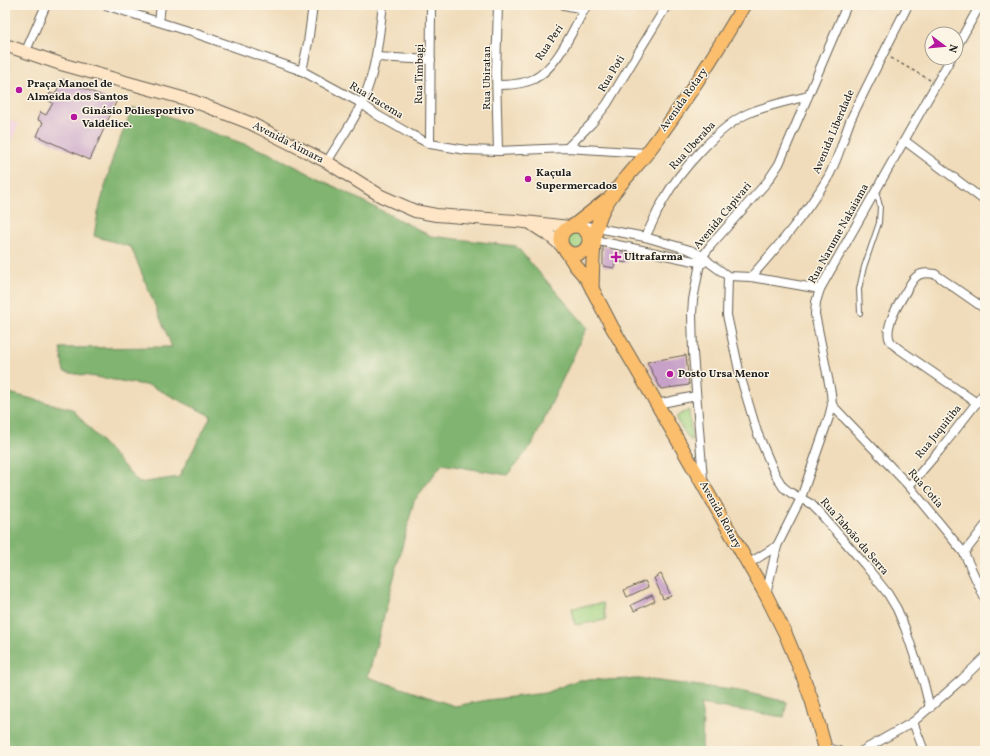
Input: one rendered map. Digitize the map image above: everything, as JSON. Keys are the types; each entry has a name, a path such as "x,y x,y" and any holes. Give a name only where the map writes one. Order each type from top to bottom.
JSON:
{"main road":[{"name":"Avenida Rotary","path":"574,227 616,190 647,153 710,63 744,5"},
{"name":"Avenida Aimara","path":"5,45 61,64 193,101 250,123 327,162 381,196 415,211 436,215 574,227"},
{"name":"Avenida Rotary","path":"592,289 596,234 601,214 616,190"},
{"path":"528,222 539,228 564,249 574,254 578,254 586,249 588,245 588,236 586,232 574,227 565,230 561,238 564,249"},
{"name":"Avenida Rotary","path":"564,249 574,265 587,279 612,327 766,595 785,633 802,674 812,701 826,749"}],"street":[{"path":"25,52 46,5"},
{"name":"Rua Iracema","path":"105,5 302,71 361,103 377,115 430,144 466,150 498,151 567,148 647,153"},
{"path":"159,22 161,5"},
{"path":"302,71 308,43 313,5"},
{"path":"327,162 368,90 376,56 383,5"},
{"name":"Rua Timbagi","path":"430,144 431,5"},
{"name":"Rua Ubiratan","path":"498,5 496,72 498,86 498,151"},
{"path":"564,5 586,7"},
{"name":"Rua Poti","path":"567,148 592,123 607,104 667,5"},
{"name":"Avenida Capivari","path":"703,484 692,333 692,300 701,259 767,182 775,170 782,157 847,5"},
{"name":"Avenida Liberdade","path":"751,277 799,222 828,177 867,85 908,5"},
{"path":"964,34 980,5"},
{"name":"Rua Peri","path":"498,86 523,83 541,74 560,53 586,7"},
{"path":"376,56 431,60"},
{"name":"Rua Narume Nakaiama","path":"766,595 777,546 801,498 825,430 832,405 831,393 815,314 816,302 820,289 946,66"},
{"name":"Rua Uberaba","path":"645,237 662,202 676,180 721,131 736,119 750,112 808,96"},
{"path":"905,141 985,201"},
{"path":"574,227 587,226 596,234 701,259 710,263 728,276 751,277 820,289"},
{"path":"596,234 645,237 690,250 701,259"},
{"path":"977,403 899,350 889,339 889,324 914,277 918,274 935,274 985,309"},
{"name":"Rua Taboão da Serra","path":"728,276 728,315 740,375 757,432 775,474 783,487 791,494 811,504 819,512 888,594 905,628 924,684 930,708"},
{"name":"Rua Juquitiba","path":"909,486 939,451 985,392"},
{"path":"657,404 696,396"},
{"name":"Rua Cotia","path":"832,405 909,486 964,553 985,599"},
{"path":"964,553 985,526"},
{"path":"748,564 777,546"},
{"path":"862,751 913,722 983,661"},
{"path":"913,722 924,751"},
{"path":"826,749 839,751"}],"lane":[{"path":"860,313 859,289 864,267 879,223 880,206 876,191"}],"path":[{"path":"884,54 936,84"}],"shaded area":[{"path":"7,119 19,124 5,154 5,125"}],"green space":[{"path":"145,108 269,153 431,236 516,246 587,327 532,445 507,475 442,464 414,501 368,677 455,706 487,700 545,693 578,680 643,679 740,691 787,702 784,717 700,704 703,718 702,751 5,751 5,392 72,409 139,483 179,477 211,416 151,386 64,372 60,348 172,347 131,247 94,236 98,213 113,157 132,109"},
{"path":"572,231 580,231 585,236 583,247 580,249 572,249 567,244 567,236"},
{"path":"689,410 692,440 690,440 677,421 677,416"},
{"path":"603,603 606,620 575,625 572,608"}],"building":[{"name":"Ginásio Poliesportivo Valdelice.","path":"62,79 116,102 90,160 37,136 43,122 38,120 40,112 46,115 53,103 47,100 50,93 55,95"},
{"name":"Ultrafarma","path":"603,246 630,253 627,263 615,261 614,268 603,266"},
{"name":"Posto Ursa Menor","path":"686,355 689,385 661,389 647,362"},
{"path":"661,574 671,596 663,599 654,578"},
{"path":"645,581 648,587 627,597 624,590"},
{"path":"652,595 655,601 634,611 631,605"}],"place":[{"name":"Praça Manoel de Almeida dos Santos","path":"19,90"},
{"name":"Ginásio Poliesportivo Valdelice.","path":"74,117"},
{"name":"Kaçula Supermercados","path":"528,179"},
{"name":"Ultrafarma","path":"616,257"},
{"name":"Posto Ursa Menor","path":"670,374"}]}
